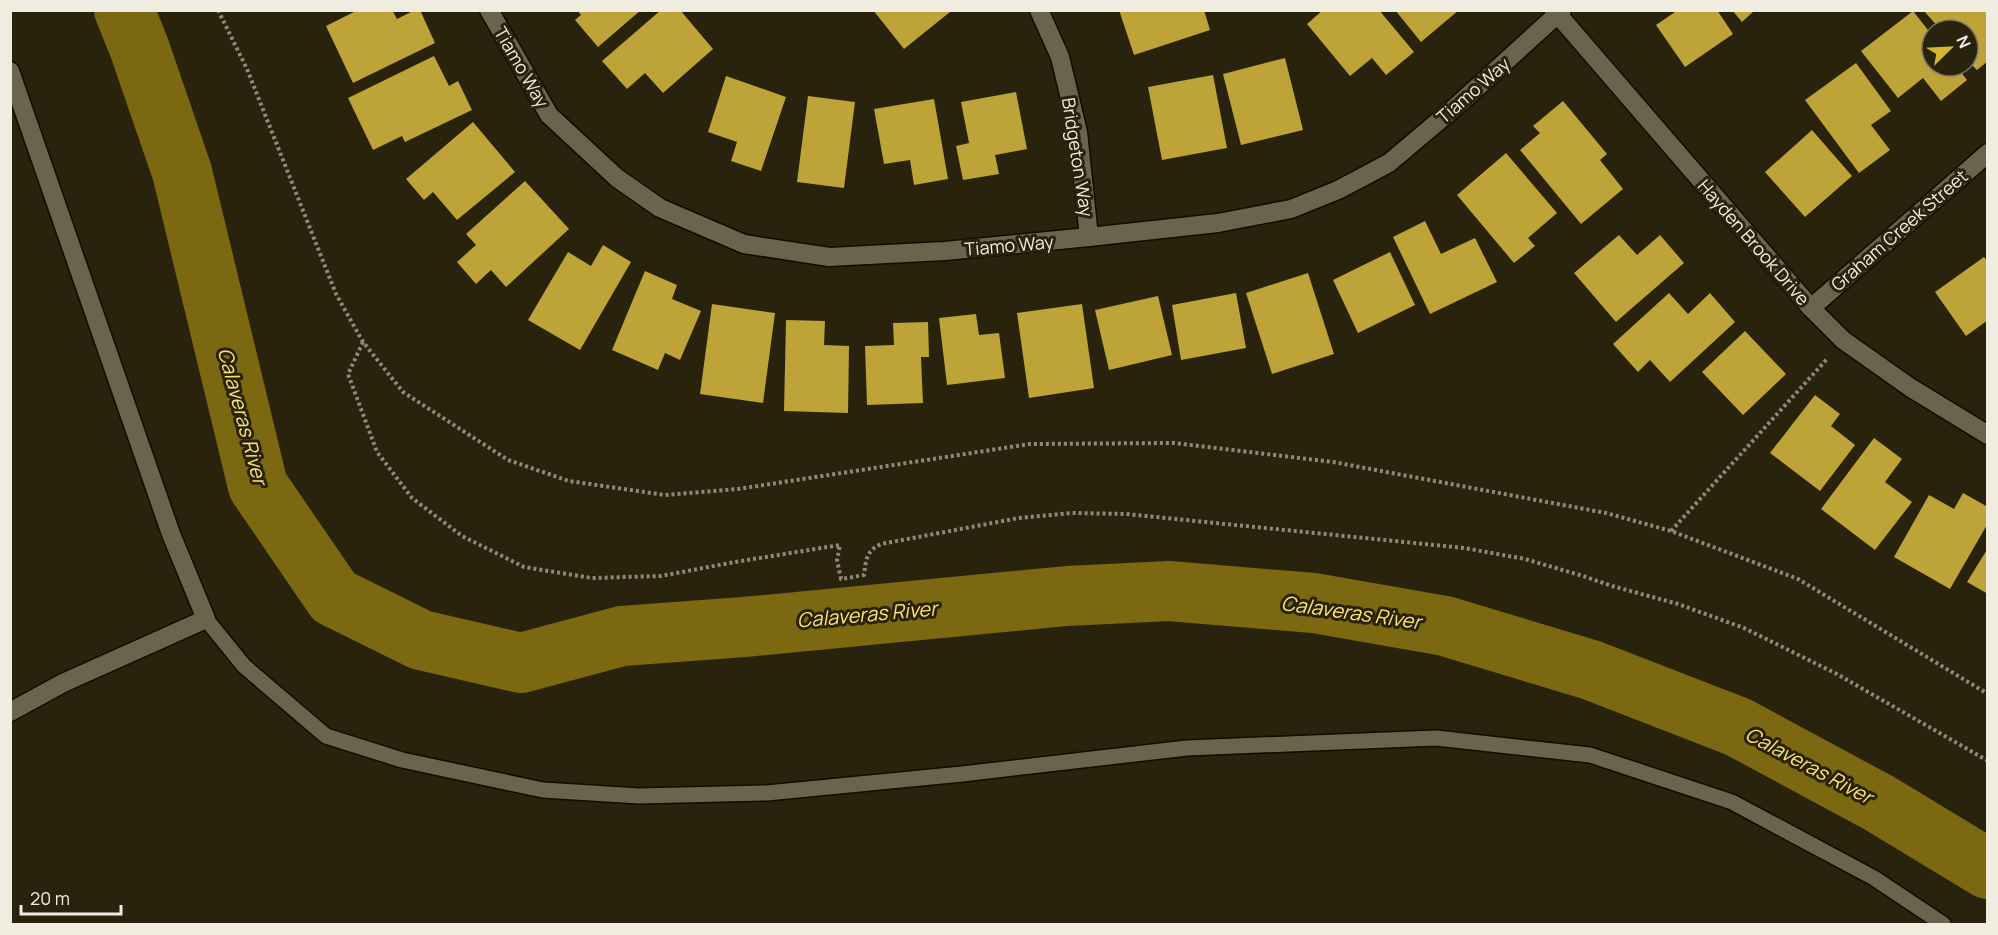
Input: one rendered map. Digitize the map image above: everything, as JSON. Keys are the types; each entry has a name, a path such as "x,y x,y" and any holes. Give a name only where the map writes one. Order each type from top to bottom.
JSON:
{"street":[{"name":"Tiamo Way","path":"489,10 549,115 608,170 660,208 744,244 829,257 945,251 1089,237 1218,223 1291,208 1338,190 1389,163 1460,103 1558,12"},
{"name":"Bridgeton Way","path":"1039,10 1060,57 1078,132 1089,237"},
{"name":"Hayden Brook Drive","path":"1558,12 1811,308 1843,340 1911,387 1988,435"},
{"path":"10,71 171,534 206,619 63,682 10,712"},
{"name":"Graham Creek Street","path":"1811,308 1988,153"}],"lane":[{"path":"206,619 244,666 326,736 402,760 543,790 639,796 767,793 962,774 1187,748 1436,738 1590,755 1732,802 1874,878 1943,924"}],"path":[{"path":"218,10 248,69 336,294 363,342 404,392 508,460 569,481 665,495 738,489 1030,444 1174,443 1333,462 1606,513 1671,531 1798,579 1988,694"},
{"path":"1671,531 1843,340"},
{"path":"363,342 348,374 377,452 412,498 462,536 524,567 592,578 662,576 840,545 837,560 841,579 864,575 866,557 872,548 881,544 1019,518 1072,513 1126,514 1464,548 1525,559 1564,570 1678,604 1744,628 1837,674 1988,761"}],"building":[{"path":"358,10 392,10 397,19 415,10 420,10 435,43 353,83 326,26"},
{"path":"577,10 641,10 598,47 575,20 581,15"},
{"path":"661,10 680,10 713,49 663,93 645,73 627,89 602,61"},
{"path":"873,10 948,10 950,12 904,49"},
{"path":"1119,10 1204,10 1210,30 1134,55"},
{"path":"1323,10 1379,10 1414,52 1386,75 1372,58 1350,76 1307,24"},
{"path":"1395,10 1459,10 1421,42"},
{"path":"1678,10 1717,10 1733,34 1685,67 1656,25"},
{"path":"1732,10 1755,10 1742,22"},
{"path":"1923,10 1988,10 1988,61 1980,68 1980,18 1930,18"},
{"path":"1913,11 1920,20 1920,78 1923,78 1898,98 1861,51"},
{"path":"434,56 449,86 458,81 472,110 405,142 402,136 373,150 348,98"},
{"path":"1285,58 1303,130 1241,145 1223,74"},
{"path":"1856,63 1891,111 1871,125 1890,150 1859,173 1805,100"},
{"path":"1213,75 1227,148 1162,160 1148,87"},
{"path":"726,76 786,97 761,171 731,161 737,142 708,132"},
{"path":"1923,78 1965,78 1967,80 1941,101"},
{"path":"1016,92 1027,149 995,155 999,174 963,180 956,146 969,143 961,102"},
{"path":"808,96 855,102 844,188 797,182"},
{"path":"934,99 948,179 914,185 910,160 884,164 874,109"},
{"path":"1563,101 1607,154 1600,160 1623,189 1581,224 1520,150 1540,133 1533,126"},
{"path":"473,122 515,172 457,220 433,192 424,200 406,179"},
{"path":"1812,130 1852,176 1805,217 1765,172"},
{"path":"1506,153 1557,213 1528,238 1535,246 1514,263 1457,195"},
{"path":"525,181 569,229 506,287 491,270 476,284 457,262 476,245 466,234"},
{"path":"1425,221 1441,254 1475,238 1497,282 1430,314 1393,237"},
{"path":"1619,235 1637,255 1660,235 1684,263 1616,322 1574,273"},
{"path":"603,245 631,262 580,350 528,320 568,252 591,266"},
{"path":"1390,252 1415,305 1358,333 1333,280"},
{"path":"1984,257 1988,262 1988,320 1966,336 1935,292"},
{"path":"645,271 677,285 672,299 701,311 680,360 665,353 658,370 612,350"},
{"path":"1308,273 1334,354 1272,374 1246,293"},
{"path":"1236,293 1246,348 1181,360 1172,305"},
{"path":"1669,293 1688,314 1710,293 1735,322 1670,382 1650,360 1638,372 1613,344"},
{"path":"1158,296 1172,355 1109,370 1095,310"},
{"path":"712,304 775,313 763,403 700,394"},
{"path":"1082,304 1094,388 1029,398 1017,313"},
{"path":"976,314 979,335 999,333 1005,378 947,385 939,318"},
{"path":"786,320 825,321 824,345 849,346 848,413 784,411"},
{"path":"928,322 929,357 921,357 923,403 867,405 865,346 894,345 893,323"},
{"path":"1745,331 1786,374 1743,415 1702,372"},
{"path":"1815,395 1840,414 1831,426 1855,445 1820,491 1770,453"},
{"path":"1874,438 1902,459 1885,482 1912,502 1875,550 1821,509"},
{"path":"1963,493 1988,507 1988,523 1950,589 1894,557 1929,495 1954,509"},
{"path":"1988,548 1988,594 1967,582"}],"waterway":[{"name":"Calaveras River","path":"124,10 182,172 258,486 334,597 421,640 521,663 622,636 744,627 1067,596 1169,591 1314,603 1445,626 1591,670 1738,727 1879,803 1988,869"}]}
